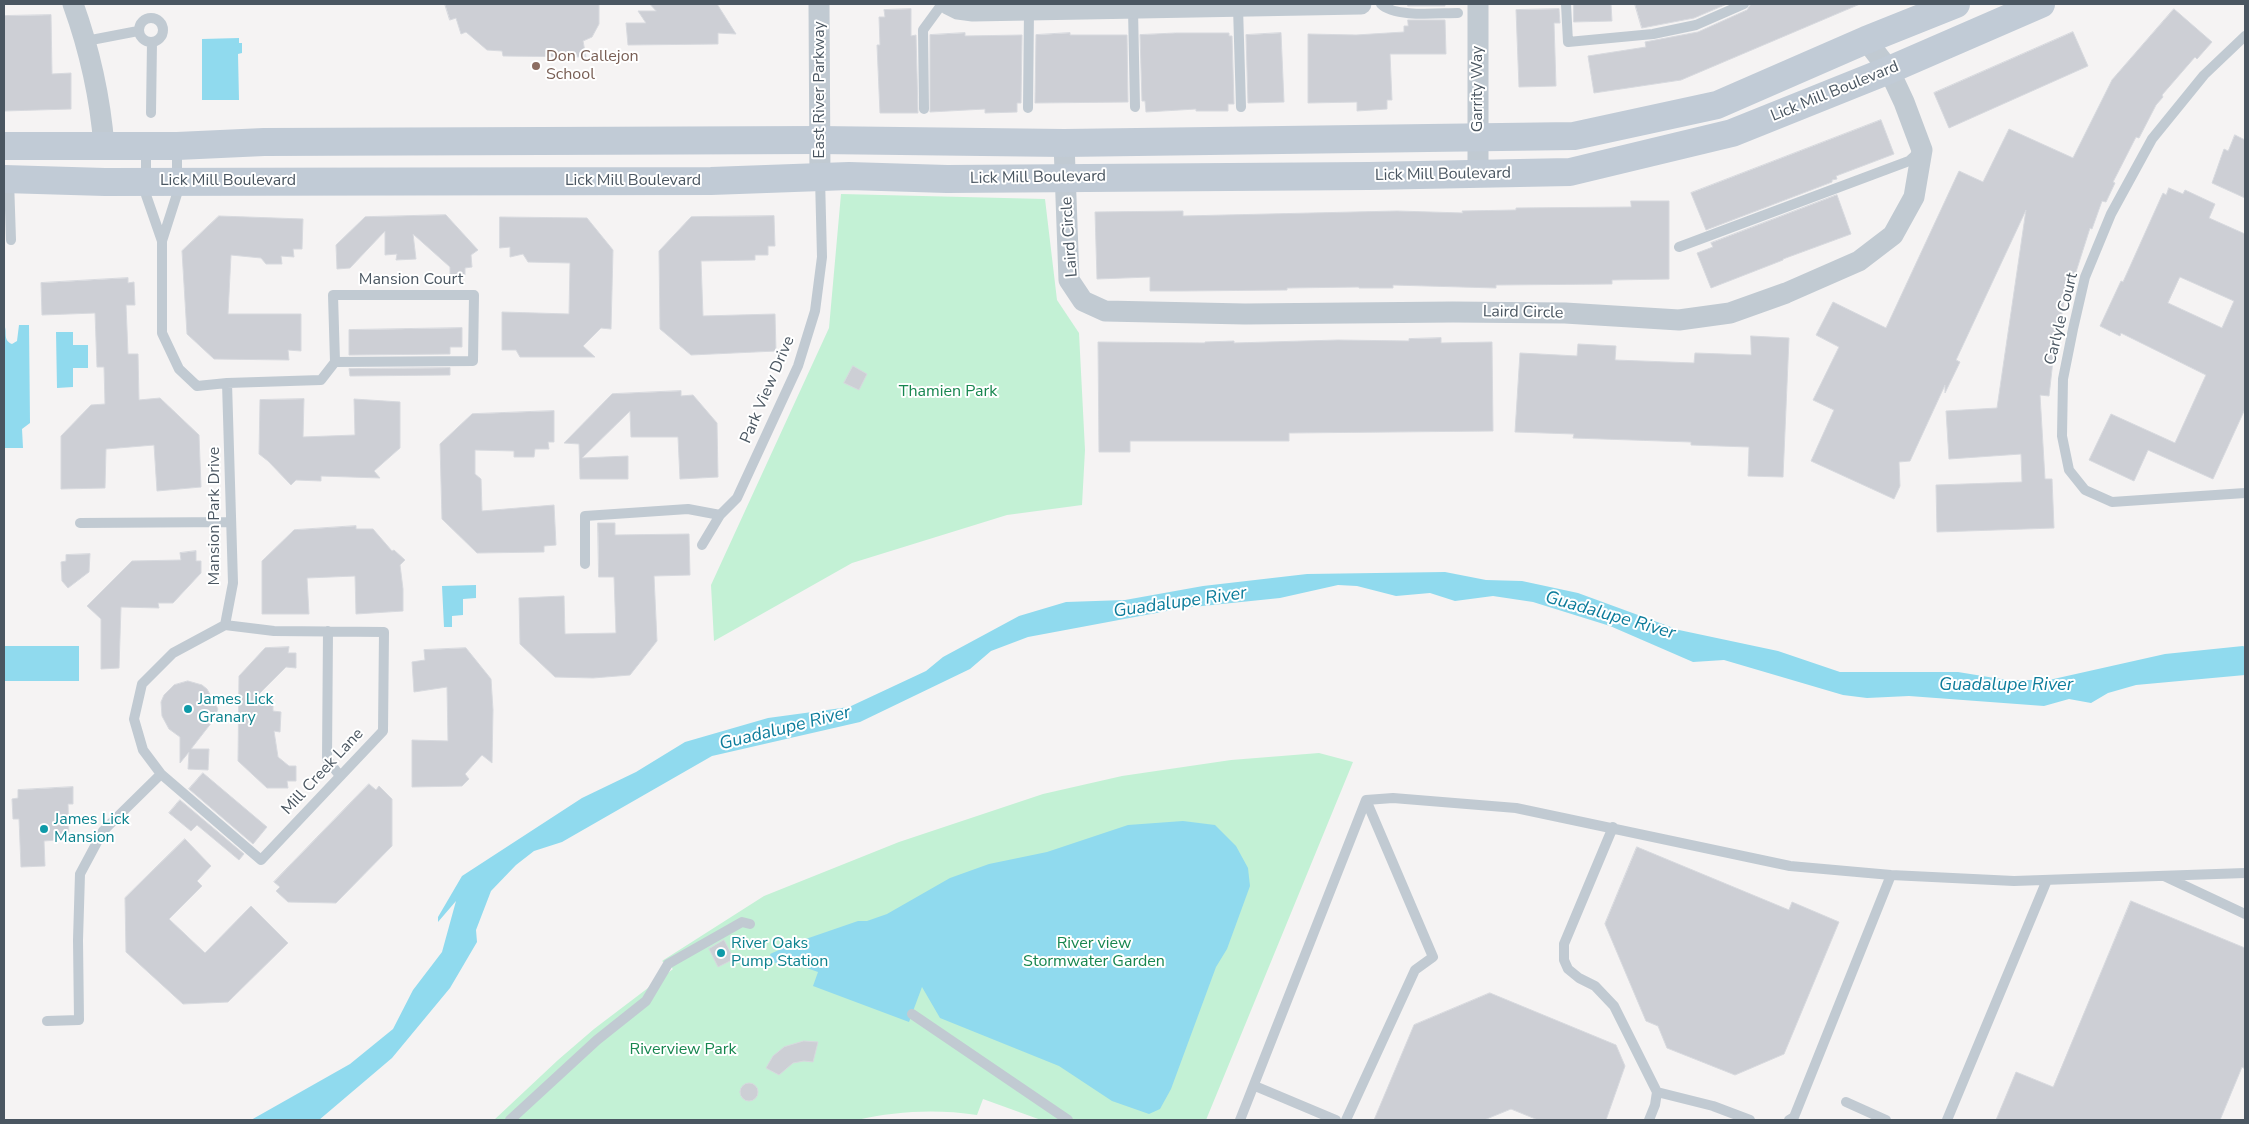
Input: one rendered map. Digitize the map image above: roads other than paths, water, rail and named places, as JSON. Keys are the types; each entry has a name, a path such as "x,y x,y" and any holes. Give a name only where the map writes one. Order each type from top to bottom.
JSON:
{"main road":[{"name":"Lick Mill Boulevard","path":"4,146 177,146 264,142 819,140 1064,143 1478,135 1574,136 1716,105 1866,40 1956,4"},
{"name":"Lick Mill Boulevard","path":"6,179 146,182 712,181 820,177 947,180 1570,172 1732,133 1889,70 2041,4"}],"street":[{"path":"73,4 86,41 96,87 104,146"},
{"name":"East River Parkway","path":"819,4 820,177"},
{"path":"948,4 958,9 974,11 999,7 1029,10 1103,6 1133,9 1361,4"},
{"name":"Garrity Way","path":"1478,4 1478,174"},
{"path":"1866,40 1889,70 1904,102 1922,150"},
{"name":"Laird Circle","path":"1064,143 1070,280 1083,301 1105,312 1245,314 1508,313 1679,320 1730,313 1786,293 1859,262 1893,235 1914,197 1922,150"}],"lane":[{"path":"924,109 923,30 942,4"},
{"path":"1381,4 1386,9 1399,13 1458,13"},
{"path":"1566,4 1568,42 1653,34 1696,25 1744,4"},
{"path":"1238,7 1242,107"},
{"path":"1133,9 1135,107"},
{"path":"1028,108 1029,10"},
{"path":"138,31 141,22 149,17 158,20 163,28 160,37 152,42"},
{"path":"86,41 138,31"},
{"path":"138,31 143,39 152,42"},
{"name":"Carlyle Court","path":"2245,36 2204,76 2152,139 2112,214 2085,278 2073,329 2062,379 2062,436 2069,470 2085,490 2112,502 2245,493"},
{"path":"151,113 152,42"},
{"path":"146,146 146,195 162,241"},
{"path":"177,146 177,194 162,241 162,333 179,369 197,386 227,383 321,380 335,362"},
{"path":"1679,247 1909,161 1922,150"},
{"name":"Park View Drive","path":"702,545 720,515 737,498 798,366 815,311 822,257 820,177"},
{"path":"6,179 11,240"},
{"name":"Mansion Court","path":"333,295 474,296 473,360 335,362 333,295"},
{"name":"Mansion Park Drive","path":"225,625 233,583 227,383"},
{"path":"585,564 585,516 688,509 720,515"},
{"path":"80,523 231,522"},
{"path":"47,1022 79,1020 78,940 80,874 103,831 161,774 143,750 134,719 142,684 174,652 225,625"},
{"name":"Mill Creek Lane","path":"161,774 261,860 383,731 384,632 274,631 225,625"},
{"path":"328,631 327,759 340,776"},
{"path":"1366,800 1403,799 1516,808 1790,866 1891,875 2014,881 2245,872"},
{"path":"1240,1120 1255,1086 1366,800"},
{"path":"1346,1120 1415,970 1433,957 1366,800"},
{"path":"1613,827 1564,944 1564,960 1568,969 1578,978 1595,986 1614,1006 1657,1092 1655,1105 1649,1120"},
{"path":"1789,1120 1794,1117 1891,875"},
{"path":"2163,876 2245,914"},
{"path":"1947,1120 2047,880"},
{"path":"510,1120 597,1040 646,1001 668,964 742,922 750,924"},
{"path":"912,1014 1068,1120"},
{"path":"1255,1086 1336,1120"},
{"path":"1657,1092 1713,1106 1750,1120"},
{"path":"1846,1102 1886,1120"}],"water":[{"path":"239,38 239,43 242,43 242,53 238,54 239,100 202,100 202,39"},
{"path":"4,325 6,338 12,344 17,341 19,325 29,325 30,423 22,429 23,448 4,448"},
{"path":"56,332 73,332 73,345 88,345 88,368 73,368 73,387 57,388"},
{"name":"Guadalupe River","path":"1445,572 1486,580 1522,581 1578,593 1679,630 1778,651 1840,672 1958,672 2007,680 2049,680 2165,654 2243,646 2245,647 2245,675 2136,685 2108,693 2091,703 2069,699 2044,706 1909,696 1867,698 1843,695 1724,660 1693,662 1610,626 1533,602 1493,596 1455,601 1430,593 1396,596 1357,586 1338,585 1280,598 1183,608 1028,637 991,651 970,669 860,722 712,756 562,842 534,851 516,865 491,891 476,930 477,942 450,988 392,1058 319,1120 251,1120 350,1064 393,1029 413,990 442,952 456,901 438,922 438,917 462,876 582,798 636,772 685,742 768,718 849,707 926,671 943,657 1019,616 1066,602 1125,600 1203,586 1307,574"},
{"path":"476,585 476,598 463,599 463,615 452,616 452,627 444,627 442,586"},
{"path":"4,646 79,646 79,681 4,681"},
{"path":"1183,821 1215,825 1236,846 1248,868 1250,886 1227,949 1216,967 1171,1089 1160,1109 1149,1114 1112,1101 1059,1066 940,1018 922,987 909,1022 813,986 818,972 790,962 773,963 770,954 797,942 858,921 867,921 887,914 950,878 989,864 1047,852 1128,825"}],"place":[{"name":"Don Callejon School","path":"536,66"},
{"name":"James Lick Granary","path":"188,709"},
{"name":"James Lick Mansion","path":"44,829"},
{"name":"River Oaks Pump Station","path":"721,953"}],"park label":[{"name":"Thamien Park","path":"948,392"},
{"name":"River view Stormwater Garden","path":"1094,953"},
{"name":"Riverview Park","path":"683,1050"}]}
